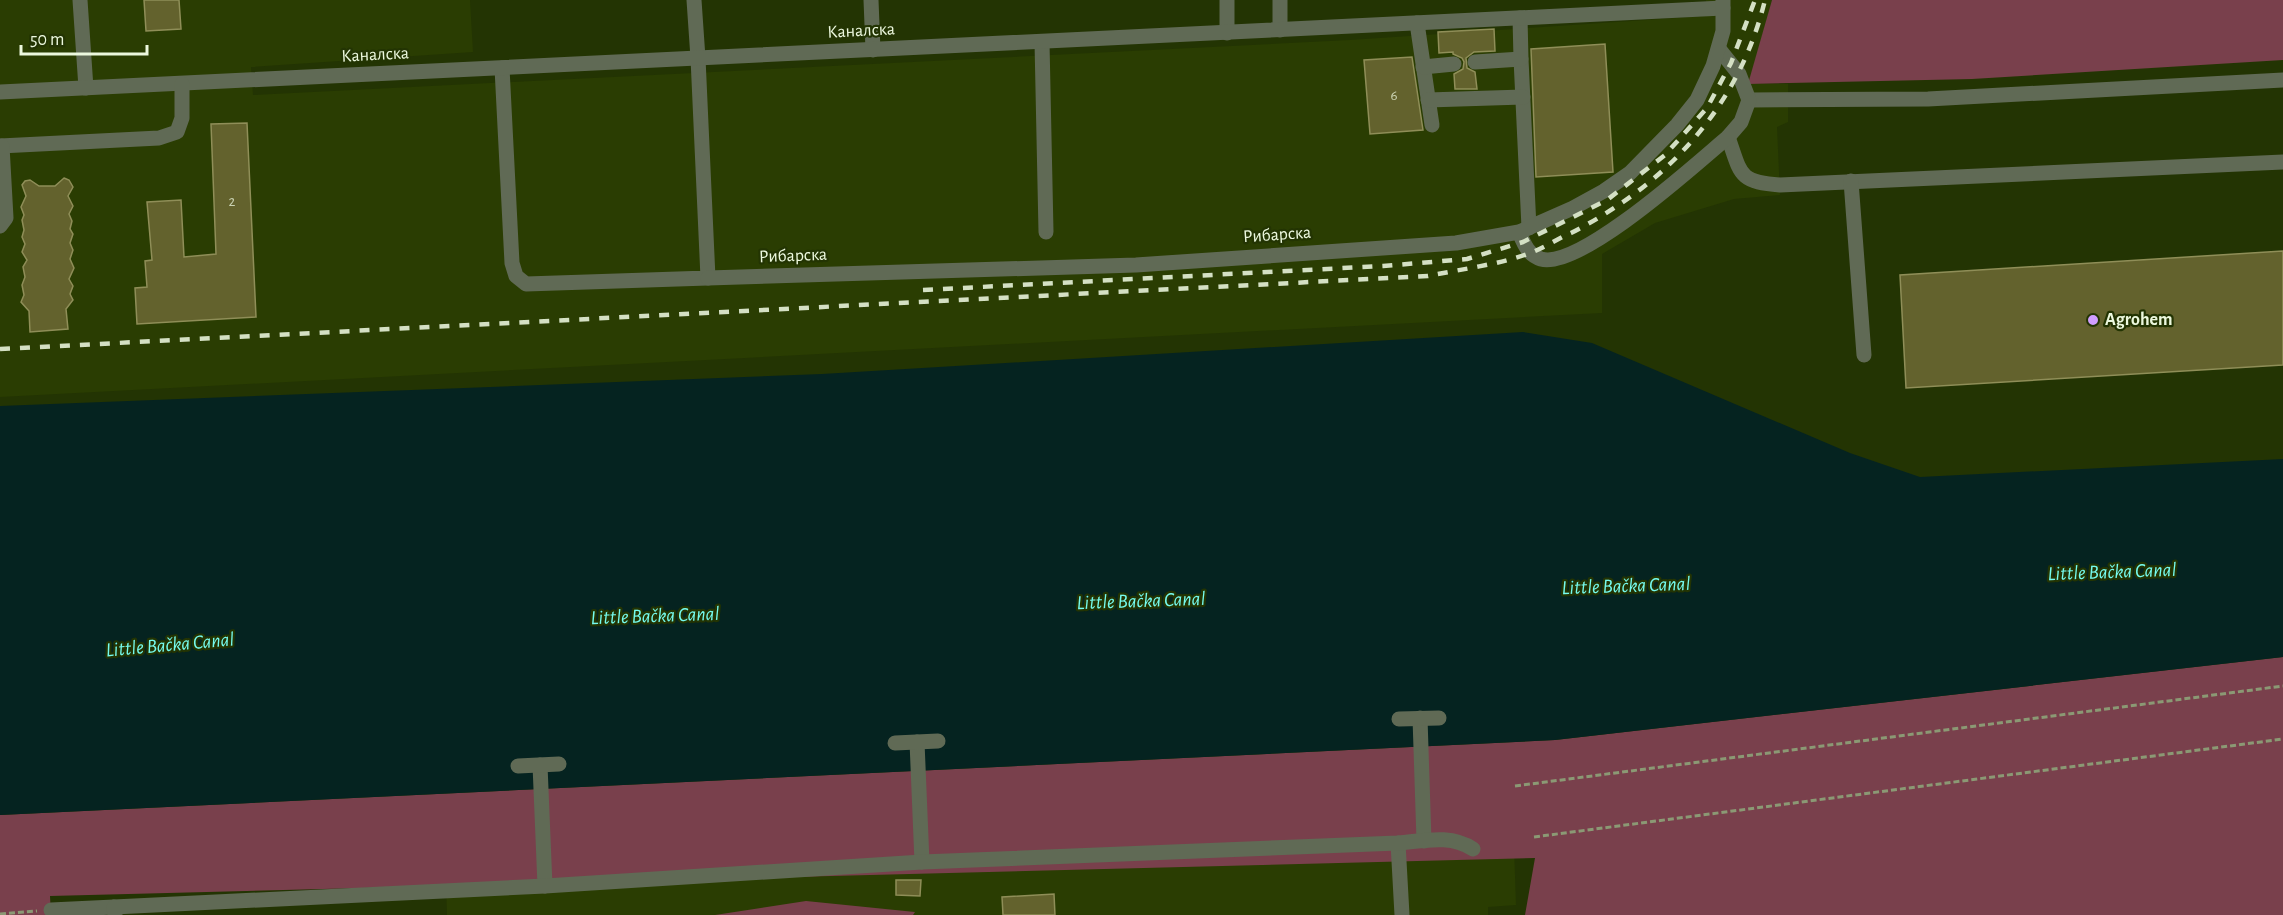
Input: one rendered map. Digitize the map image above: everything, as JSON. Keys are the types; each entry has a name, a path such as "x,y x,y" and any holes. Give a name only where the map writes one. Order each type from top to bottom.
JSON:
{"street":[{"path":"80,0 86,88"},
{"path":"694,0 708,278"},
{"path":"871,0 873,50"},
{"path":"1227,0 1227,33"},
{"path":"1280,0 1280,30"},
{"name":"Каналска","path":"0,92 1520,18 1726,3"},
{"name":"Рибарска","path":"502,68 512,263 516,276 526,284 1136,265 1456,243 1524,230 1573,208 1630,173 1663,140 1697,100 1719,49 1726,3"},
{"path":"1520,18 1524,230 1530,253 1543,260 1575,251 1621,225 1728,137 1741,122 1749,100 1739,74 1719,49"},
{"path":"1417,23 1432,125"},
{"path":"1042,42 1046,232"},
{"path":"1475,62 1521,59"},
{"path":"1423,67 1454,64"},
{"path":"1749,100 1928,99 2283,80"},
{"path":"0,226 6,218 1,146 159,138 177,132 182,118 182,84"},
{"path":"1428,100 1523,97"},
{"path":"1728,137 1744,176 1756,183 1780,185 2283,162"},
{"path":"1851,182 1864,355"},
{"path":"1420,718 1424,841"},
{"path":"1399,719 1439,718"},
{"path":"895,743 938,741"},
{"path":"917,742 922,862"},
{"path":"518,766 559,764"},
{"path":"540,765 545,886"},
{"path":"51,910 114,911 922,862 1450,840 1464,843 1473,849"},
{"path":"1398,843 1402,915"}],"path":[{"path":"1515,786 2283,686"},
{"path":"1534,837 2283,739"},
{"path":"0,914 51,910"}],"shaded area":[{"path":"0,0 470,0 473,52 251,67 253,95 1350,40 1706,16 1706,0 1772,0 1749,84 1788,84 1788,122 1777,127 1780,195 1734,199 1655,223 1602,254 1602,313 0,397"},
{"path":"1772,0 2283,0 2283,60 1972,79 1748,84"},
{"path":"2283,657 2283,915 1525,915 1535,858 50,896 51,915 0,915 0,815 1555,740"},
{"path":"1513,817 1516,905 1488,907 1488,915 447,915 446,884"},
{"path":"806,901 915,912 913,915 715,915"}],"water":[{"name":"Little Bačka Canal","path":"1523,332 1592,343 1850,453 1920,477 2283,459 2283,657 1555,740 0,815 0,406 822,374"}],"building":[{"path":"144,0 179,0 181,29 146,31"},
{"path":"1494,29 1495,51 1474,52 1466,58 1467,68 1475,72 1477,89 1455,89 1454,74 1463,69 1464,62 1453,52 1439,53 1438,32"},
{"path":"1605,44 1613,172 1536,177 1531,49"},
{"path":"1412,57 1423,130 1370,134 1364,60"},
{"path":"247,123 256,317 137,324 135,288 147,287 145,261 152,260 147,202 181,200 184,257 216,254 211,124"},
{"path":"64,178 69,180 73,187 68,196 73,206 69,214 72,221 70,229 73,234 70,243 73,250 70,259 74,268 69,279 73,286 70,294 73,300 66,309 68,329 30,332 29,311 21,302 24,295 23,267 27,260 22,252 25,244 22,237 24,215 21,207 26,196 22,185 25,181 30,180 39,186 55,186"},
{"name":"Agrohem","path":"2283,251 2283,365 1906,388 1900,275"},
{"path":"896,880 921,880 920,896 896,895"},
{"path":"1054,894 1055,915 1003,915 1002,897"}],"railway":[{"path":"923,290 1383,266 1467,259 1523,242 1607,200 1665,155 1707,108 1731,63 1755,0"},
{"path":"0,349 1428,276 1505,261 1540,249 1606,213 1668,166 1718,108 1737,75 1753,39 1765,0"}],"place":[{"name":"Agrohem","path":"2093,320"}]}
